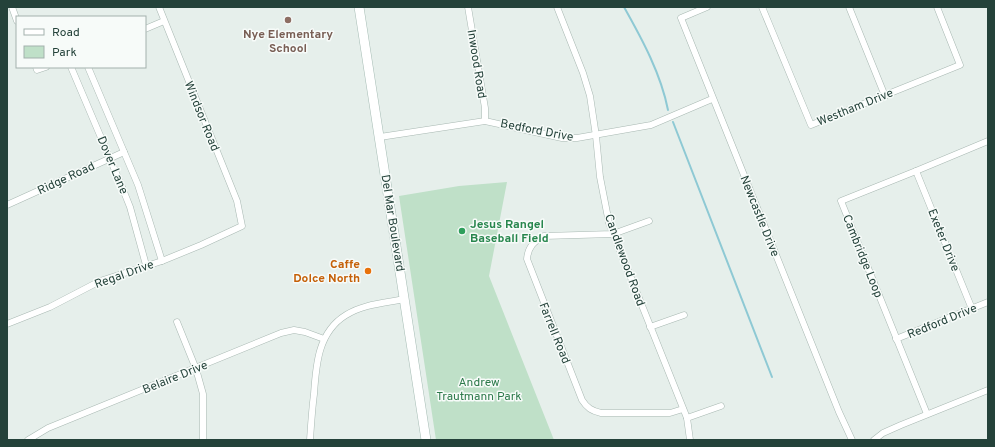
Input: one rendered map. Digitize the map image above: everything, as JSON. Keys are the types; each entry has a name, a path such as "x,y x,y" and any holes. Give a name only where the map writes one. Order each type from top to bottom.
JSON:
{"main road":[{"name":"Del Mar Boulevard","path":"359,7 426,440"}],"street":[{"path":"12,7 16,17"},
{"name":"Windsor Road","path":"159,7 237,201 242,226"},
{"name":"Inwood Road","path":"468,7 485,121"},
{"name":"Candlewood Road","path":"557,7 583,73 590,96 603,196 609,223 687,418 690,440"},
{"name":"Newcastle Drive","path":"707,7 681,18 712,99 839,412 852,440"},
{"name":"Westham Drive","path":"762,7 811,125 960,65 937,7"},
{"path":"850,7 885,96"},
{"path":"146,29 164,21"},
{"name":"Dover Lane","path":"71,68 130,207 146,265"},
{"name":"Dover Lane","path":"88,68 145,204 162,261"},
{"name":"Bedford Drive","path":"380,137 485,121 568,138 596,136 651,125 712,99"},
{"name":"Cambridge Loop","path":"927,414 841,201 988,141"},
{"name":"Ridge Road","path":"7,205 124,152"},
{"name":"Exeter Drive","path":"916,171 972,309"},
{"name":"Farrell Road","path":"649,221 613,234 544,236 537,239 531,246 527,259 579,393 587,407 593,411 601,413 670,413 683,409"},
{"name":"Regal Drive","path":"7,324 50,307 100,281 162,261 201,246 242,226"},
{"path":"310,440 316,366 324,339 335,324 345,315 370,305 405,300"},
{"name":"Redford Drive","path":"896,339 988,302"},
{"path":"650,327 684,315"},
{"path":"177,322 196,369 203,394 203,440"},
{"name":"Belaire Drive","path":"28,440 48,428 196,369 281,333 294,330 305,332 324,339"},
{"path":"874,440 883,433 988,390"},
{"path":"687,418 722,406"}],"green space":[{"name":"Andrew Trautmann Park","path":"507,182 489,276 554,440 436,440 399,196 459,186"}],"waterway":[{"path":"624,7 656,70 668,110"},
{"path":"673,122 772,377"}],"place":[{"name":"Nye Elementary School","path":"288,20"},
{"name":"Jesus Rangel Baseball Field","path":"462,231"},
{"name":"Caffe Dolce North","path":"368,271"}]}
